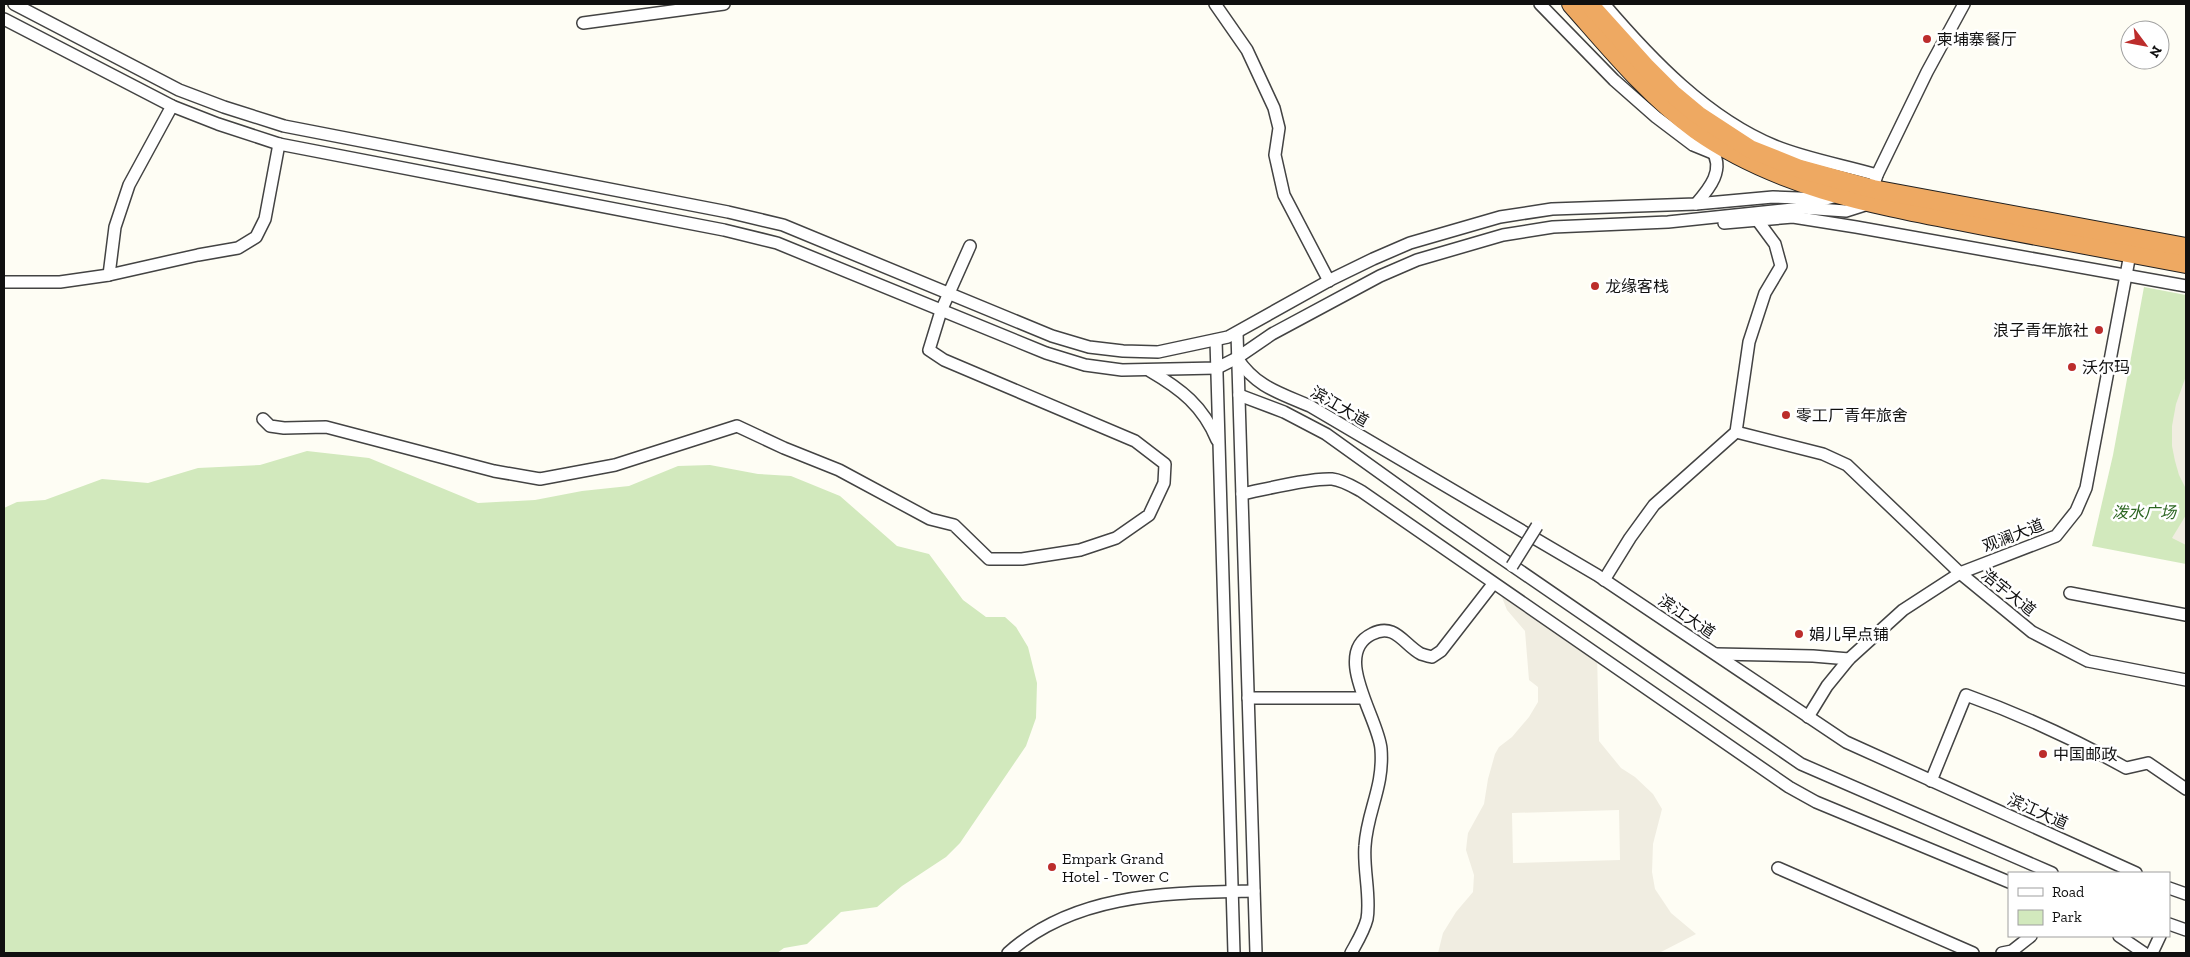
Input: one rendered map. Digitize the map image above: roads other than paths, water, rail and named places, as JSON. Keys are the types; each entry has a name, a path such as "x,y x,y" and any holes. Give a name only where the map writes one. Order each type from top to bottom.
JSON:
{"highway":[{"path":"1571,4 1637,79 1696,130 1745,160 1808,186 1841,196 1873,189 2186,247"},
{"path":"1589,4 1645,66 1698,115 1750,149 1800,168 1873,189 1990,227 2186,264"}],"street":[{"path":"14,4 179,90 284,126 728,212 783,225 1052,336 1089,347 1123,351 1158,352 1216,340 1237,333 1329,281 1410,243 1490,219 1552,209 1696,204 1772,197 1826,198 1841,196"},
{"path":"583,23 724,4"},
{"path":"1216,4 1247,50 1274,108 1278,128 1275,155 1284,195 1329,281"},
{"path":"1540,4 1614,80 1656,117 1692,145 1715,154"},
{"path":"1604,4 1673,77 1717,112 1748,132 1775,146 1797,153 1873,189"},
{"path":"4,19 172,106 218,124 279,144 724,230 777,243 1046,353 1085,365 1122,370 1149,370 1217,368 1237,358 1272,334 1340,295 1417,260 1503,234 1553,227 1668,222 1802,208 1846,211 1873,189 1927,72 1964,4"},
{"path":"109,275 115,227 129,185 172,106"},
{"path":"1696,130 1715,154 1716,166 1713,184 1696,204"},
{"path":"4,282 60,282 109,275 238,248 256,237 265,219 279,144"},
{"path":"1607,206 1608,225"},
{"path":"1668,222 1681,226 1793,217 1986,249 2186,286"},
{"path":"1604,580 1630,538 1654,505 1736,432 1749,342 1765,293 1782,266 1775,244 1758,221"},
{"path":"1986,249 1990,227"},
{"path":"264,419 270,426 284,428 326,426 494,471 540,479 615,466 737,426 784,448 839,470 930,520 954,525 989,559 1022,559 1080,550 1116,538 1149,515 1164,483 1164,464 1135,441 944,360 929,350 941,311 970,246"},
{"name":"观澜大道","path":"1808,717 1827,686 1849,659 1902,610 1960,573 2056,536 2076,511 2086,488 2130,254"},
{"path":"1237,333 1256,953"},
{"path":"1216,340 1234,953"},
{"name":"滨江大道","path":"1237,358 1247,373 1261,385 1310,406 1604,580 1846,742 2134,872"},
{"path":"1149,370 1184,392 1200,409 1212,427 1220,447"},
{"path":"1240,395 1284,412 1326,434 1512,566 1801,764 2050,872"},
{"name":"浩宇大道","path":"1736,432 1823,454 1847,465 1960,573 2032,632 2088,660 2186,680"},
{"path":"1242,494 1333,479 1347,483 1789,787 1816,802 2008,882"},
{"path":"1512,566 1537,526"},
{"path":"1351,953 1360,937 1367,918 1364,846 1382,772 1381,747 1375,724 1357,683 1357,652 1364,640 1372,633 1384,630 1399,634 1420,654 1432,657 1441,651 1493,584"},
{"path":"2070,593 2186,615"},
{"path":"1715,654 1812,656 1849,659"},
{"path":"1931,781 1966,695 2012,712 2080,742 2126,768 2148,763 2186,789"},
{"path":"1248,698 1364,698"},
{"path":"1778,868 1973,953"},
{"path":"2170,888 2186,894"},
{"path":"1008,953 1021,942 1060,918 1109,902 1153,895 1254,891"},
{"path":"2170,924 2186,930"},
{"path":"2002,953 2012,951 2030,937"},
{"path":"2120,937 2144,953"},
{"path":"2152,953 2160,937"}],"place":[{"name":"柬埔寨餐厅","path":"1927,39"},
{"name":"龙缘客栈","path":"1595,286"},
{"name":"浪子青年旅社","path":"2099,330"},
{"name":"沃尔玛","path":"2072,367"},
{"name":"零工厂青年旅舍","path":"1786,415"},
{"name":"娟儿早点铺","path":"1799,634"},
{"name":"中国邮政","path":"2043,754"},
{"name":"Empark Grand Hotel - Tower C","path":"1052,867"}],"park label":[{"name":"泼水广场","path":"2144,512"}]}
